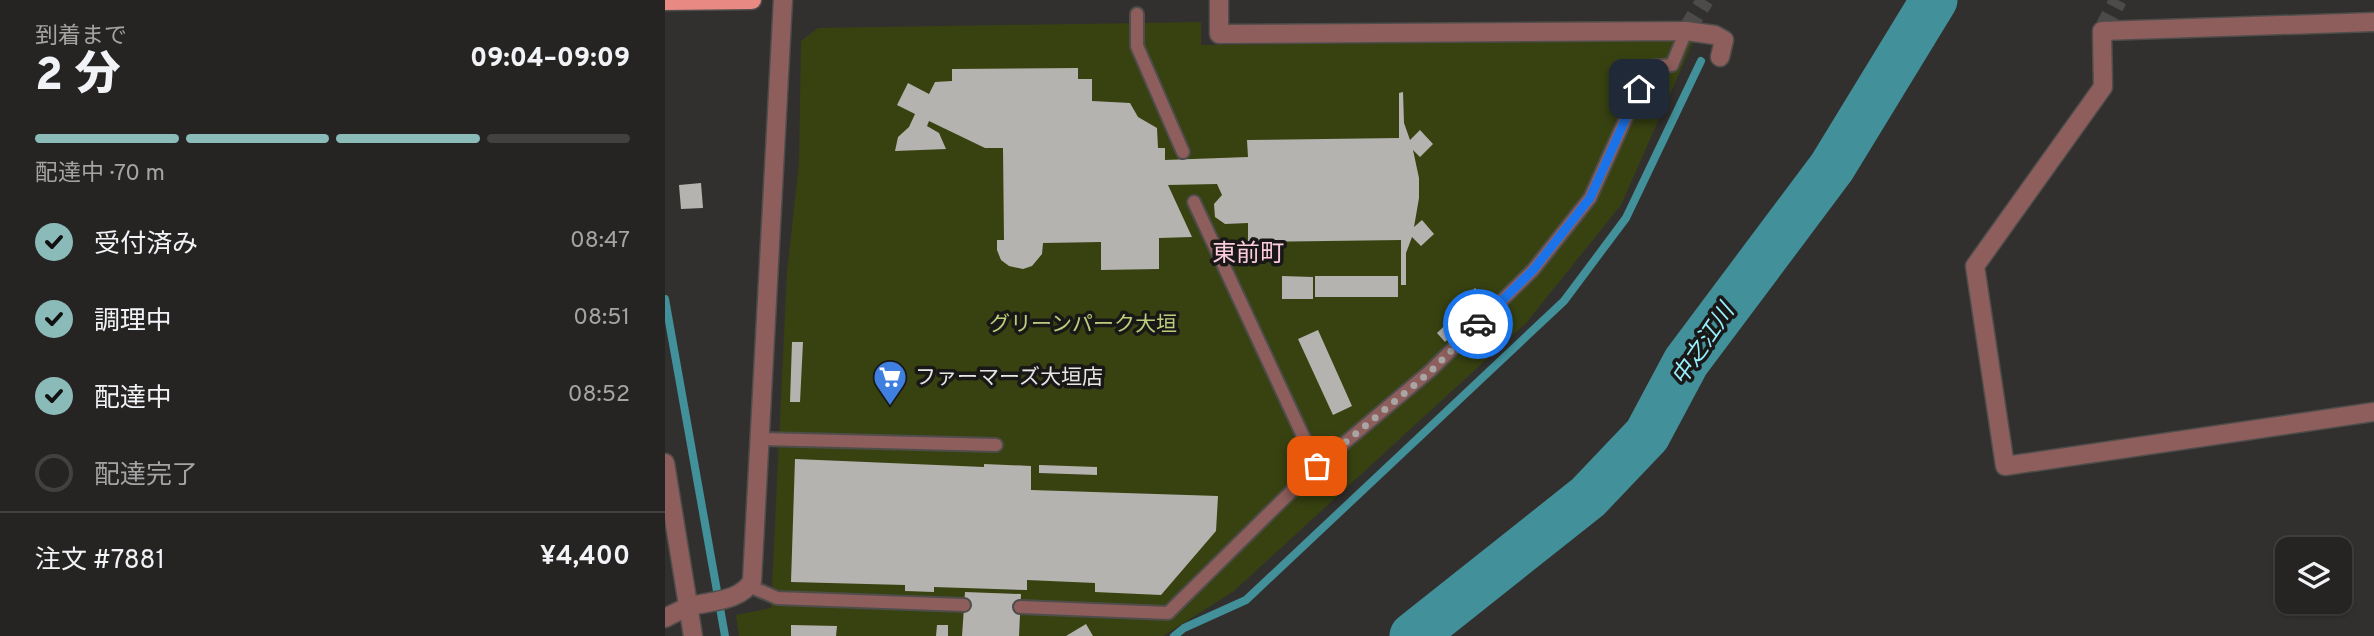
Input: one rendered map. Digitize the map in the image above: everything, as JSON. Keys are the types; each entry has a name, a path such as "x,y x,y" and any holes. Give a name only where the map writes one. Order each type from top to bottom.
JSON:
{"main road":[{"path":"665,1 752,0"}],"street":[{"path":"665,618 742,591 752,581 783,0"},
{"path":"1219,0 1219,34 1686,31 1715,35 1724,40 1720,57"},
{"path":"2374,22 2102,31 2103,87 1975,265 2005,466 2374,412"},
{"path":"665,463 694,606 693,636"}],"lane":[{"path":"1137,14 1137,46 1183,152"},
{"path":"1020,607 1168,613 1317,466 1430,372 1533,270 1590,198 1649,67 1672,65 1686,31"},
{"path":"1193,202 1317,466"},
{"path":"759,439 996,445"},
{"path":"742,591 777,598 964,605"}],"green space":[{"name":"グリーンパーク大垣","path":"1201,22 1201,45 1694,40 1621,205 1526,323 1234,591 1163,636 739,636 736,615 771,608 787,272 799,164 801,41 818,28"}],"building":[{"path":"1078,68 1078,79 1092,79 1092,101 1130,103 1138,117 1157,128 1158,148 1165,148 1165,160 1248,157 1247,140 1399,138 1399,93 1403,92 1404,123 1410,140 1420,130 1433,144 1420,157 1413,150 1419,178 1414,227 1422,220 1434,234 1421,246 1412,237 1406,253 1406,285 1401,285 1401,240 1248,242 1248,223 1225,224 1215,217 1214,204 1222,195 1217,184 1168,185 1192,237 1159,238 1159,269 1101,270 1101,242 1043,243 1042,254 1032,266 1023,269 1009,266 1001,260 997,250 997,240 1004,240 1003,148 985,148 929,121 927,126 939,133 946,149 895,151 898,137 909,127 915,114 897,105 908,83 929,94 935,82 952,81 952,69"},
{"path":"701,183 703,208 681,209 679,185"},
{"path":"1282,276 1313,277 1313,299 1282,299"},
{"path":"1315,276 1398,276 1398,297 1315,297"},
{"path":"1475,288 1486,300 1445,342 1437,333 1456,315 1452,311"},
{"path":"1318,330 1352,406 1333,415 1298,339"},
{"path":"792,342 803,342 800,402 790,402"},
{"path":"795,459 984,467 984,464 1031,466 1031,490 1218,496 1216,531 1161,595 1095,592 1095,583 1027,580 1027,590 934,587 934,592 905,591 905,585 791,582"},
{"path":"1039,465 1097,467 1097,475 1039,473"},
{"path":"965,592 1021,594 1019,636 962,636"},
{"path":"1086,624 1093,636 1066,636"},
{"path":"791,625 837,626 836,636 791,636"},
{"path":"937,625 948,625 948,636 936,636"}],"waterway":[{"name":"中之江川","path":"1413,636 1588,497 1647,435 1686,362 1832,167 1934,0"},
{"path":"1174,636 1184,628 1246,600 1564,301 1626,218 1701,61"},
{"path":"665,299 725,636"}],"tunnel":[{"path":"1686,31 1705,0"},
{"path":"2102,31 2118,0"}],"way so far":[{"path":"1317,466 1430,372 1478,324"}],"place":[{"name":"ファーマーズ大垣店","path":"890,407"}],"district":[{"name":"東前町","path":"1248,253"}],"route":[{"path":"1478,324 1533,270 1590,198 1639,89"}]}
